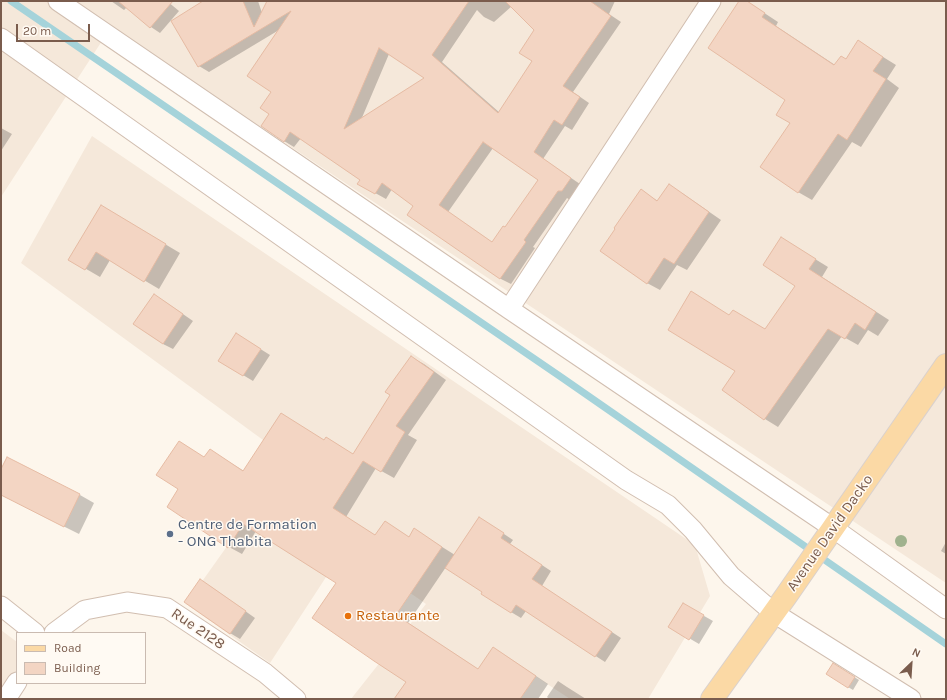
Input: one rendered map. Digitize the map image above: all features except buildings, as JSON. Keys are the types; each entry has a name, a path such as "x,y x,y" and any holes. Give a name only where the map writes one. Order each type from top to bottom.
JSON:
{"main road":[{"name":"Avenue David Dacko","path":"712,699 946,366"}],"street":[{"path":"58,1 946,609"},
{"path":"509,309 711,1"},
{"path":"1,38 626,480 668,506 693,530 731,576 780,604 911,699"},
{"name":"Rue 2128","path":"55,632 85,610 127,602 167,608 264,673 296,699"},
{"path":"1,606 34,632"},
{"path":"6,699 16,684"}],"shaded area":[{"path":"1,1 946,1 946,583 111,27 1,197"},
{"path":"92,136 695,545 710,596 648,699 570,699 503,655 473,699 351,699 426,604 345,548 270,663 186,604 289,459 21,263"},
{"path":"1,630 16,641 16,684 1,699"}],"waterway":[{"path":"11,1 561,377 946,644"}],"place":[{"name":"Centre de Formation - ONG Thabita","path":"170,534"},
{"name":"Restaurante","path":"348,616"}]}
